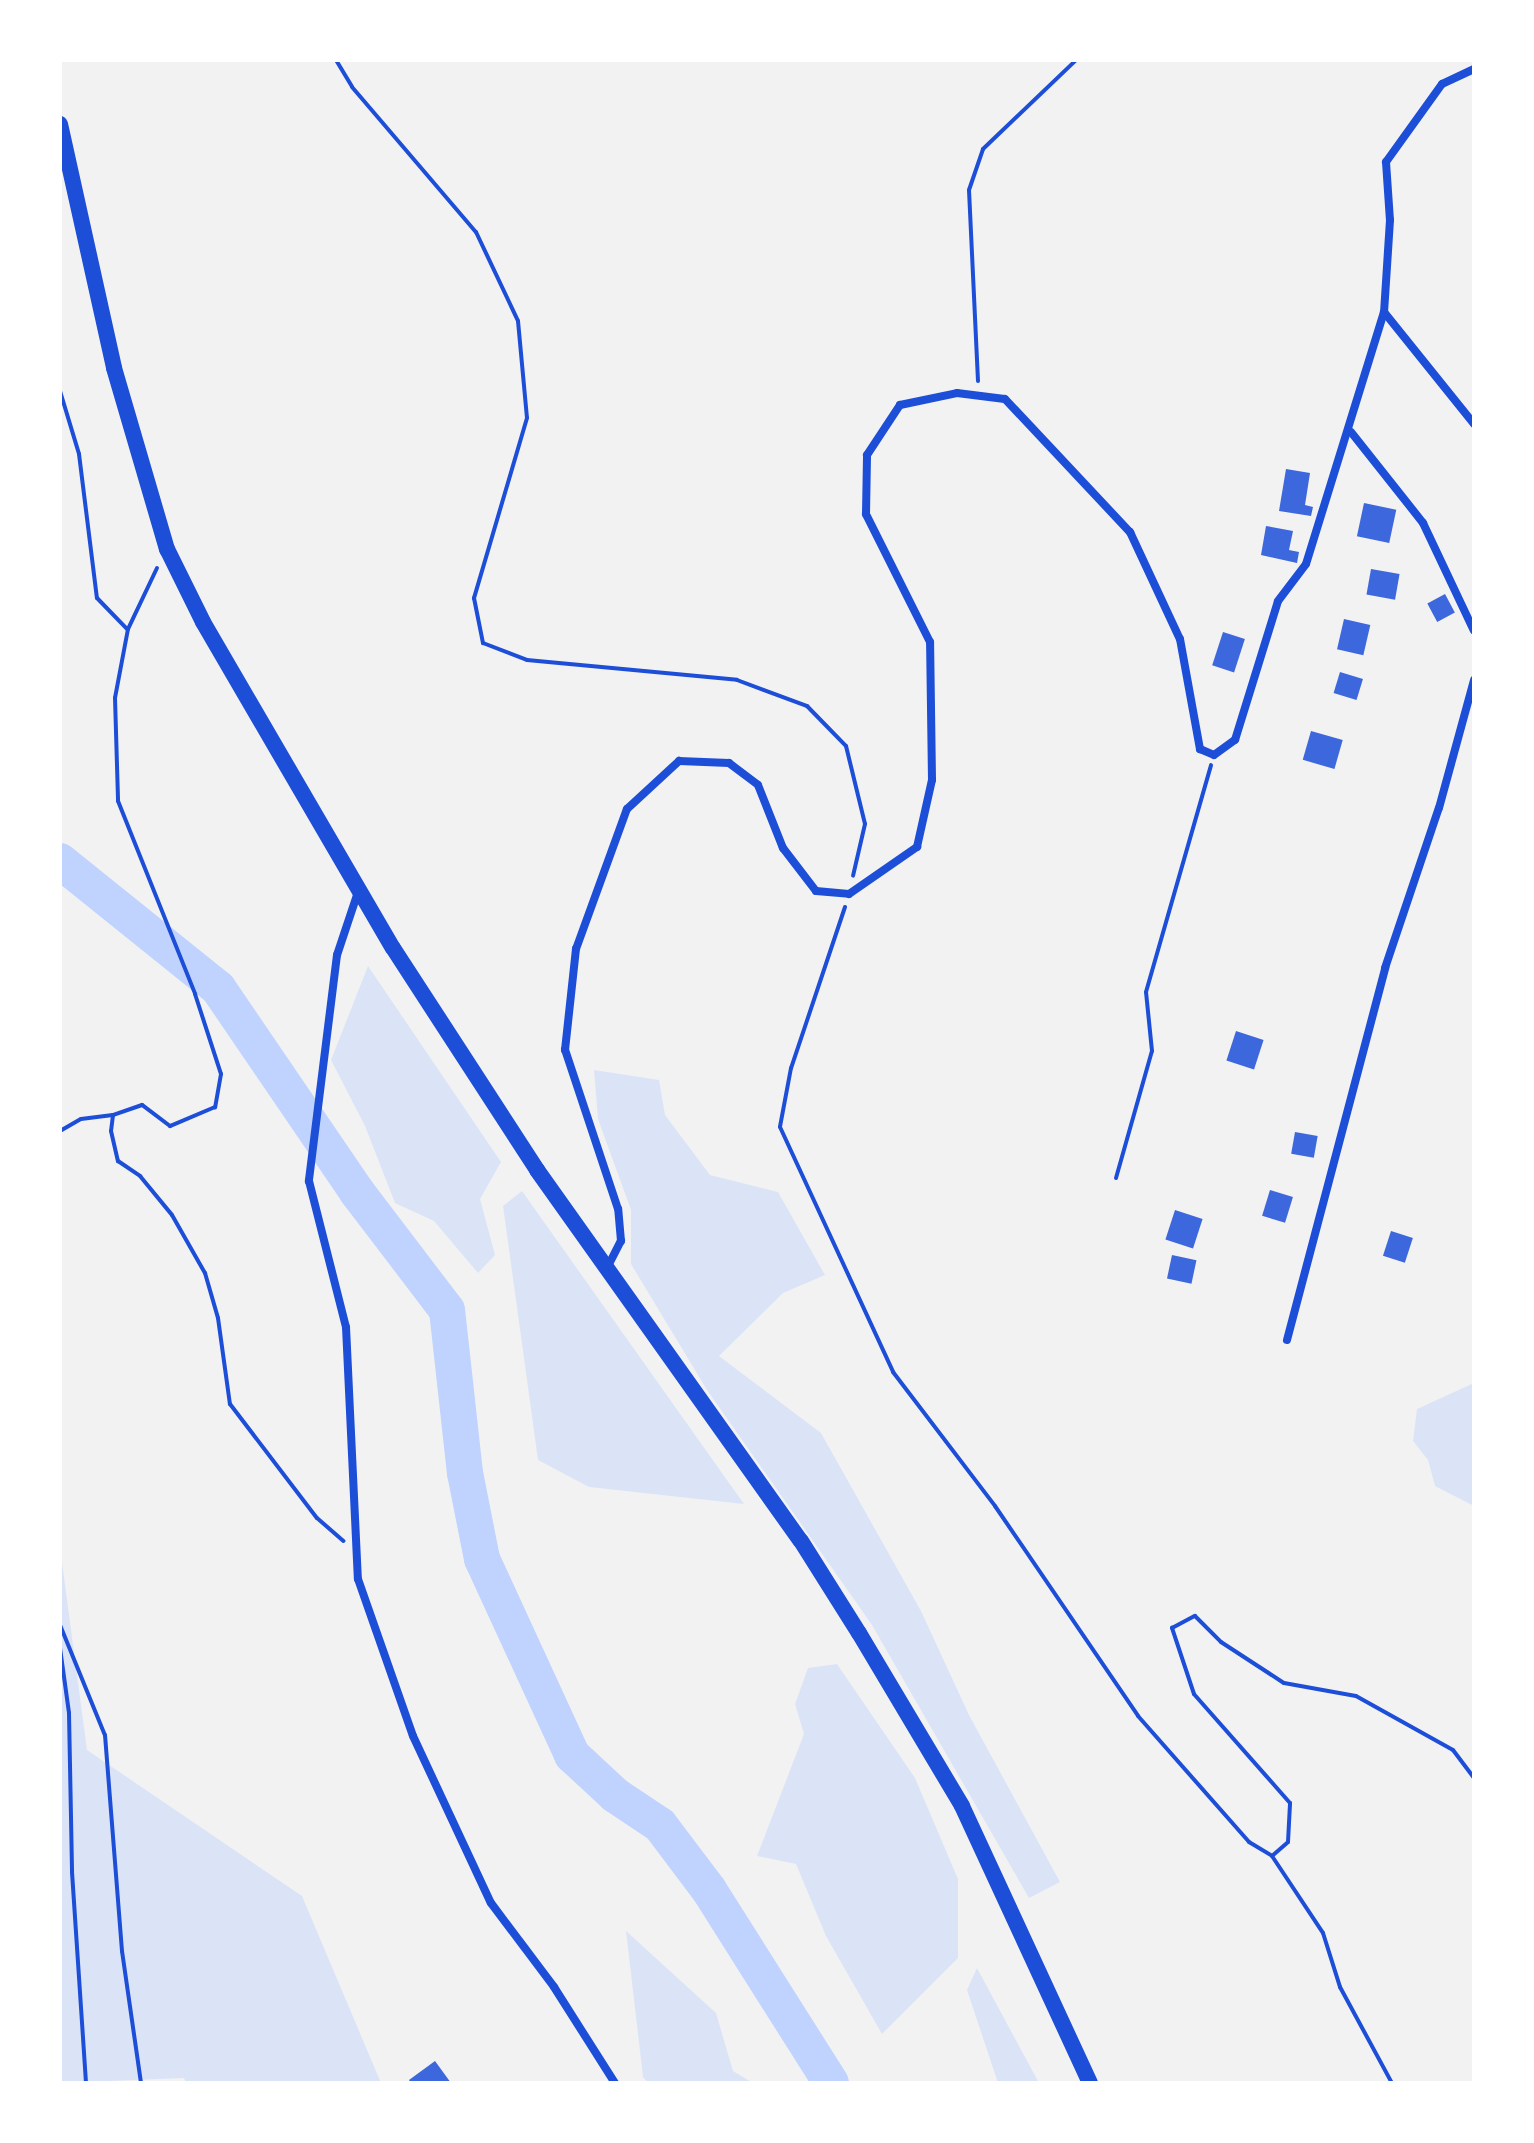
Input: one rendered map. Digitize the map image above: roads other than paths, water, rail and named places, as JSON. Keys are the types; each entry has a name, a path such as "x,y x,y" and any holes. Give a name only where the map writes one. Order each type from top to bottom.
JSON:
{"main road":[{"path":"60,124 114,368 167,549 358,892 606,1271 801,1541 962,1806 1090,2083"}],"street":[{"path":"606,1271 621,1241 618,1209 565,1050 576,949 627,809 679,761 729,763 758,785 783,848 816,891 849,894 917,847 932,780 930,642 866,514 867,455 900,405 957,393 1005,399 1130,532 1180,639 1200,749 1214,755 1235,740 1278,601 1306,564 1351,432 1384,312 1390,220 1386,162 1442,84 1474,69"},
{"path":"1384,312 1474,424"},
{"path":"1351,432 1423,523 1474,631"},
{"path":"1287,1340 1385,968 1439,808 1474,680"},
{"path":"358,892 337,955 309,1181 346,1327 354,1551 376,1636 441,1802 491,1903 554,1987 615,2083"}],"waterway":[{"path":"60,861 218,988 357,1192 447,1310 465,1473 482,1559 572,1755 615,1795 660,1825 709,1890 831,2083"}]}
